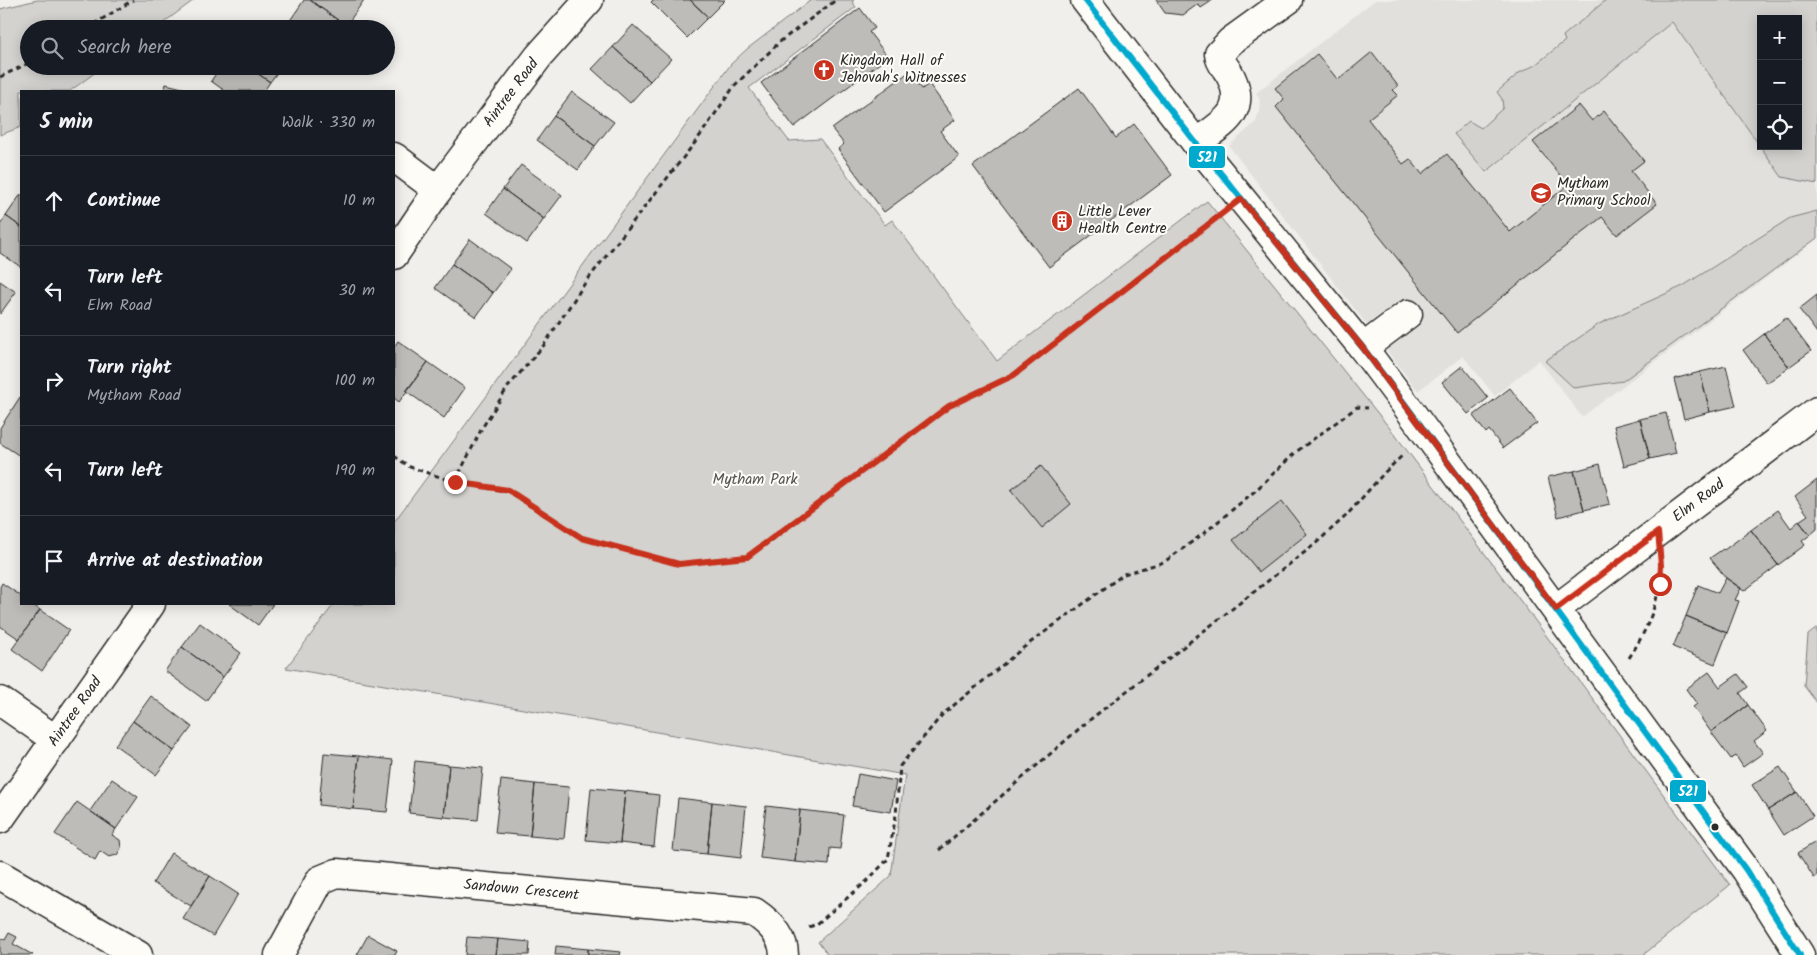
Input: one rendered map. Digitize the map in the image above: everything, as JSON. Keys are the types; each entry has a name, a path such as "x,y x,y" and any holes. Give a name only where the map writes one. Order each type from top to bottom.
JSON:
{"street":[{"name":"Aintree Road","path":"395,253 438,190 539,56 589,0"},
{"path":"1085,0 1196,144 1363,348 1427,433 1746,870 1800,955"},
{"path":"1196,144 1230,116 1237,103 1236,88 1220,61 1219,54 1231,41 1288,0"},
{"path":"395,158 438,190"},
{"path":"1363,348 1408,314"},
{"name":"Elm Road","path":"1556,609 1817,411"},
{"name":"Aintree Road","path":"0,819 150,605"},
{"path":"0,701 56,740"},
{"name":"Sandown Crescent","path":"279,955 320,880 337,873 754,912 769,922 782,946"},
{"path":"0,875 138,955"}],"path":[{"path":"101,20 133,0"},
{"path":"455,482 482,428 508,387 544,344 584,283 697,140 735,85 782,40 836,0"},
{"path":"0,77 20,67"},
{"path":"395,457 410,467 455,482 508,490 582,538 679,564 747,557 949,406 1014,375 1241,199"},
{"path":"782,946 817,924 867,881 888,859 896,815 900,766 942,715 1023,648 1124,574 1164,562 1203,534 1256,490 1296,452 1357,407 1384,410 1405,404"},
{"path":"939,850 1087,722 1314,545 1346,516 1385,472 1427,433"},
{"path":"1609,681 1626,663 1638,644 1649,624 1656,603 1661,565 1658,532"}],"shaded area":[{"name":"Mytham Primary School","path":"1375,0 1817,0 1817,239 1582,417 1539,360 1495,396 1463,356 1418,391 1229,146 1256,122 1260,108 1259,97 1256,93"}],"green space":[{"path":"37,0 194,0 167,20 20,20 20,75 92,75 71,90 20,90 20,127 0,135 0,9"},
{"name":"Mytham Park","path":"811,0 854,0 852,2 856,7 749,88 789,141 820,139 885,225 892,220 997,361 1207,201 1396,436 1730,885 1643,955 828,955 818,942 891,876 905,775 286,668 333,605 395,605 395,521 731,64 747,49"},
{"path":"1606,0 1817,0 1817,184 1782,177 1763,150 1802,150 1802,15 1757,15 1757,142 1672,22 1486,172 1454,134 1469,121 1481,128 1503,108 1502,99 1497,92 1519,73 1535,65 1565,41 1563,36"},
{"path":"1817,211 1817,238 1623,381 1574,388 1545,361 1599,324 1683,286 1790,218"},
{"path":"1817,628 1817,703 1804,686 1808,635"}],"building":[{"path":"304,0 310,0 338,20 290,20"},
{"path":"310,0 364,0 350,20 338,20"},
{"path":"653,0 690,0 708,17 687,38 651,2"},
{"path":"690,0 725,0 708,17"},
{"path":"1156,0 1213,0 1201,8 1198,4 1183,15 1165,13"},
{"name":"Kingdom Hall of Jehovah's Witnesses","path":"860,8 875,28 869,32 888,57 794,127 761,83"},
{"path":"633,25 671,59 650,81 613,47"},
{"path":"613,47 650,81 630,103 592,69"},
{"path":"1372,52 1398,86 1393,90 1398,95 1368,119 1403,164 1410,159 1422,174 1447,154 1510,232 1568,185 1533,142 1579,105 1592,121 1604,111 1644,161 1631,171 1657,204 1617,235 1602,217 1457,333 1276,107 1284,99 1275,88 1317,54 1338,80"},
{"path":"909,72 922,89 929,84 955,120 940,131 959,157 884,212 838,149 844,144 832,129"},
{"path":"215,75 260,75 270,82 265,90 224,90 211,81"},
{"path":"260,75 275,75 270,82"},
{"path":"166,84 191,90 164,90"},
{"name":"Little Lever Health Centre","path":"1079,88 1116,138 1134,124 1172,175 1049,267 973,166"},
{"path":"572,92 614,122 595,146 554,116"},
{"path":"554,116 595,146 578,170 537,140"},
{"path":"521,165 562,195 544,219 503,189"},
{"path":"503,189 544,219 527,243 486,213"},
{"path":"20,195 20,226 6,216"},
{"path":"6,216 20,226 20,266 0,253 0,225"},
{"path":"470,239 511,269 493,293 452,264"},
{"path":"452,264 493,293 476,317 435,288"},
{"path":"0,281 16,292 0,314"},
{"path":"1817,295 1817,333 1799,309"},
{"path":"1786,318 1811,351 1789,367 1764,334"},
{"path":"1764,334 1789,367 1767,383 1743,350"},
{"path":"398,341 428,362 399,402 395,399 395,346"},
{"path":"428,362 465,388 444,418 406,391"},
{"path":"1462,366 1488,398 1468,414 1442,382"},
{"path":"1726,366 1736,406 1710,412 1700,372"},
{"path":"1700,372 1710,412 1684,419 1674,379"},
{"path":"1510,388 1537,423 1503,448 1489,430 1486,433 1473,416"},
{"path":"20,397 20,456 0,443 0,428"},
{"path":"1666,413 1676,453 1650,459 1640,419"},
{"path":"1640,419 1650,459 1624,466 1614,426"},
{"path":"1600,464 1610,504 1584,510 1574,471"},
{"path":"1041,466 1071,504 1042,528 1011,490"},
{"path":"1574,471 1584,510 1558,517 1548,477"},
{"path":"1817,480 1817,529 1810,535 1799,521 1808,515 1795,497"},
{"path":"1282,501 1307,534 1259,572 1233,540"},
{"path":"1778,510 1791,528 1799,521 1810,535 1802,541 1805,545 1778,565 1751,530"},
{"path":"1751,530 1778,565 1744,591 1726,578 1710,558"},
{"path":"1726,578 1741,588 1735,600 1739,601 1727,633 1686,616 1698,585 1718,593"},
{"path":"2,583 20,595 20,605 33,605 40,610 19,639 0,626 0,587"},
{"path":"230,605 272,605 258,625"},
{"path":"40,610 69,630 42,671 12,649"},
{"path":"1686,616 1727,633 1715,664 1673,647"},
{"path":"200,623 241,653 223,677 182,647"},
{"path":"182,647 223,677 206,701 165,671"},
{"path":"1709,672 1720,687 1738,674 1748,687 1740,693 1748,705 1711,732 1693,707 1697,704 1686,689"},
{"path":"151,696 192,727 174,751 133,721"},
{"path":"1748,705 1767,731 1754,741 1763,753 1743,767 1736,756 1731,759 1711,732"},
{"path":"133,721 174,751 156,775 115,745"},
{"path":"324,753 359,756 353,809 319,805"},
{"path":"359,756 393,760 387,812 353,809"},
{"path":"415,761 449,765 444,817 409,813"},
{"path":"449,765 483,768 478,820 444,817"},
{"path":"1780,767 1797,792 1768,810 1752,785"},
{"path":"858,774 896,781 891,812 852,806"},
{"path":"112,779 138,797 116,829 90,811"},
{"path":"501,780 535,784 530,836 495,833"},
{"path":"535,784 569,787 564,839 530,836"},
{"path":"591,788 625,791 620,843 586,840"},
{"path":"625,791 659,795 654,847 620,843"},
{"path":"1797,792 1813,816 1784,835 1768,810"},
{"path":"678,798 712,802 707,854 673,851"},
{"path":"77,802 116,829 112,835 120,840 121,848 117,855 109,857 100,851 95,860 55,834"},
{"path":"712,802 746,806 741,858 707,854"},
{"path":"766,806 800,810 795,862 760,858"},
{"path":"800,810 844,815 840,849 830,848 829,865 795,862"},
{"path":"1817,841 1817,876 1814,878 1798,853"},
{"path":"171,853 210,876 191,906 153,883"},
{"path":"210,876 238,894 213,936 183,919"},
{"path":"9,933 17,937 13,944 33,955 0,955 0,937 5,940"},
{"path":"368,935 397,951 395,955 357,955"},
{"path":"467,937 498,939 496,955 465,955"},
{"path":"498,939 530,942 529,955 496,955"},
{"path":"556,946 588,949 588,955 555,955"},
{"path":"588,949 621,952 620,955 588,955"}],"transit line":[{"name":"521","path":"1085,0 1196,143 1363,348 1405,404 1746,870 1800,955"}],"place":[{"name":"Kingdom Hall of Jehovah's Witnesses","path":"824,70"},
{"name":"Mytham Primary School","path":"1541,193"},
{"name":"Little Lever Health Centre","path":"1062,221"}],"route":[{"path":"455,482 508,490 582,538 679,564 747,557 949,406 1014,375 1241,199 1363,348 1556,609 1658,532 1661,565 1660,584"}]}
